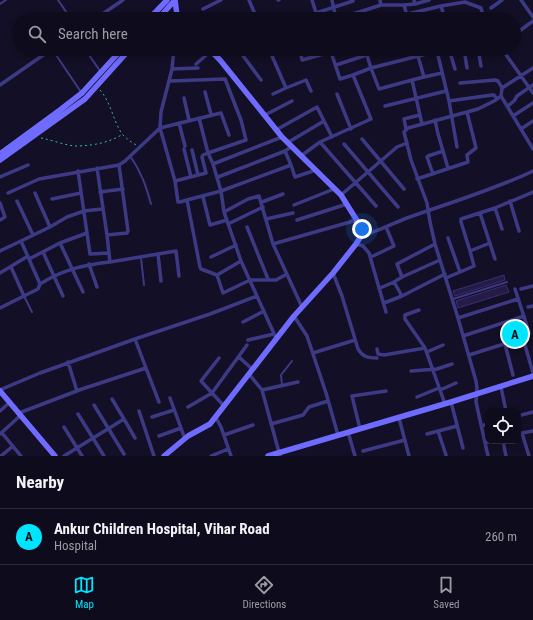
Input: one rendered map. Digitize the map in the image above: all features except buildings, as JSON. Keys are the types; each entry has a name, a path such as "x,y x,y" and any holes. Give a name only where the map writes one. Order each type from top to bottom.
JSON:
{"street":[{"path":"106,12 124,0"},
{"path":"155,12 166,0"},
{"path":"175,0 177,12"},
{"path":"164,12 175,0"},
{"path":"204,9 221,0"},
{"path":"249,0 254,12"},
{"path":"312,0 316,12"},
{"path":"332,0 335,12"},
{"path":"380,0 381,5"},
{"path":"359,12 381,5 404,5 429,0"},
{"path":"491,8 502,0"},
{"path":"521,0 533,16"},
{"path":"320,12 353,1"},
{"path":"416,12 463,1 481,8 482,12"},
{"path":"404,5 406,12"},
{"path":"441,6 443,12"},
{"path":"521,29 533,20"},
{"path":"0,85 42,56"},
{"path":"0,160 15,146 58,115 85,99 97,86 117,56"},
{"path":"0,154 33,136 123,56"},
{"path":"173,56 172,69 161,112 160,128 175,181 178,202 203,197 291,165"},
{"path":"172,69 197,66 206,56"},
{"path":"216,56 289,145 341,195 357,220 360,227 361,236"},
{"path":"243,56 261,80"},
{"path":"272,56 286,88"},
{"path":"301,56 302,60 314,56"},
{"path":"333,56 340,79 371,68 418,56 424,77"},
{"path":"336,65 361,56"},
{"path":"368,56 379,89 442,73"},
{"path":"438,56 449,101 456,147"},
{"path":"451,56 455,69"},
{"path":"465,56 467,68"},
{"path":"479,56 481,66"},
{"path":"507,56 531,86 533,93"},
{"path":"502,88 533,68"},
{"path":"169,81 225,79 230,74"},
{"path":"301,156 320,142 371,120 354,75"},
{"path":"175,181 206,172 202,157 203,155 246,140 241,120 225,79"},
{"path":"274,94 306,80 311,91"},
{"path":"412,80 422,124"},
{"path":"460,83 498,81 502,88 501,96 533,149"},
{"path":"508,106 517,96 531,86"},
{"path":"385,106 446,91"},
{"path":"205,92 211,114"},
{"path":"337,94 351,128"},
{"path":"449,101 492,95 494,95 497,99"},
{"path":"406,129 478,109 501,96"},
{"path":"184,98 189,120"},
{"path":"265,115 292,102"},
{"path":"513,116 533,103"},
{"path":"276,130 317,107 332,136"},
{"path":"418,179 468,162 467,154 476,150 467,112"},
{"path":"8,192 39,179 119,165 160,128 211,114 221,113 228,135"},
{"path":"420,115 404,119 406,129 404,132 411,160 427,203 435,244 469,355 476,382 476,402 485,443"},
{"path":"199,118 208,153 218,177 227,222 241,261 275,336"},
{"path":"435,120 442,151 448,168"},
{"path":"218,177 285,151 289,145 324,121"},
{"path":"521,129 533,121"},
{"path":"179,123 190,177"},
{"path":"213,164 282,137"},
{"path":"362,139 404,189"},
{"path":"320,142 376,206"},
{"path":"341,195 397,147 407,143"},
{"path":"344,144 398,207"},
{"path":"192,150 198,175"},
{"path":"285,151 295,178 316,170"},
{"path":"433,174 427,157 442,151"},
{"path":"0,177 28,165"},
{"path":"107,235 128,232 119,165"},
{"path":"96,168 110,262"},
{"path":"164,456 172,453 185,439 210,424 275,336 333,273 361,236 533,171"},
{"path":"78,172 90,254 109,253"},
{"path":"100,192 123,189"},
{"path":"294,205 334,189"},
{"path":"384,303 446,276 474,266 460,220 495,208 533,192"},
{"path":"35,193 50,227"},
{"path":"52,199 81,193"},
{"path":"262,202 283,194"},
{"path":"224,212 248,199 257,196 261,197 273,244 302,307"},
{"path":"203,197 210,225 227,222 263,207"},
{"path":"187,200 200,269 217,275 241,261"},
{"path":"18,201 33,235"},
{"path":"510,201 519,231"},
{"path":"0,203 5,218 0,220"},
{"path":"297,220 347,204"},
{"path":"495,208 502,229"},
{"path":"0,251 84,211 102,209"},
{"path":"266,219 293,213"},
{"path":"480,213 495,259"},
{"path":"273,244 357,220"},
{"path":"246,227 268,279"},
{"path":"373,256 394,246 386,227"},
{"path":"0,273 28,257 87,233"},
{"path":"448,238 460,272"},
{"path":"21,242 40,284"},
{"path":"60,243 83,292"},
{"path":"470,251 490,243"},
{"path":"356,244 363,246 369,253 386,312"},
{"path":"402,277 397,264 435,244"},
{"path":"211,257 236,245"},
{"path":"43,252 63,296"},
{"path":"0,308 38,289 40,284 53,275 89,264 176,252 179,276"},
{"path":"158,254 161,281"},
{"path":"380,288 440,260"},
{"path":"89,264 97,287"},
{"path":"11,267 24,296"},
{"path":"333,273 361,355 365,357 377,358"},
{"path":"217,275 222,291 225,293 250,280 276,280 287,274"},
{"path":"394,282 402,296"},
{"path":"521,289 533,286"},
{"path":"469,355 523,338 529,333 515,289"},
{"path":"55,456 0,390 40,372 210,314 257,296"},
{"path":"458,318 518,299"},
{"path":"528,307 533,306"},
{"path":"419,310 405,316 405,319 409,328 426,350 445,404"},
{"path":"243,322 264,311"},
{"path":"294,316 307,336 338,435"},
{"path":"463,336 524,316"},
{"path":"248,340 275,336"},
{"path":"523,338 533,373"},
{"path":"135,339 159,402"},
{"path":"313,353 355,340"},
{"path":"505,344 513,374"},
{"path":"188,407 212,394 247,345"},
{"path":"377,349 378,354 384,355 426,350 443,345"},
{"path":"239,357 262,390 280,454"},
{"path":"219,358 201,381 224,406"},
{"path":"68,362 77,391"},
{"path":"411,371 432,370 452,364"},
{"path":"21,456 1,433 20,414 77,391 146,368"},
{"path":"268,456 280,454 533,376"},
{"path":"262,390 298,382"},
{"path":"417,396 456,383"},
{"path":"501,387 505,408"},
{"path":"360,429 352,396 386,390"},
{"path":"170,398 185,439"},
{"path":"112,399 135,438"},
{"path":"271,424 303,415 309,407 328,401"},
{"path":"0,411 10,402"},
{"path":"451,402 463,448"},
{"path":"94,405 124,454"},
{"path":"152,417 174,410"},
{"path":"139,411 154,456"},
{"path":"521,415 533,412"},
{"path":"78,414 104,456"},
{"path":"216,416 224,435 230,456"},
{"path":"399,418 409,456"},
{"path":"64,456 124,419"},
{"path":"224,435 253,425"},
{"path":"481,426 485,425"},
{"path":"427,434 457,426"},
{"path":"64,428 82,456"},
{"path":"159,436 181,428"},
{"path":"438,431 446,455"},
{"path":"521,433 533,431"},
{"path":"348,432 355,456"},
{"path":"521,436 529,456"},
{"path":"363,451 405,440"},
{"path":"485,444 488,456"},
{"path":"504,444 506,456"},
{"path":"1,456 13,446"},
{"path":"211,456 228,449"}],"lane":[{"path":"0,4 6,0"},
{"path":"58,0 66,12"},
{"path":"57,56 82,92"},
{"path":"90,56 103,75"},
{"path":"130,156 142,174 151,204"},
{"path":"141,256 144,285"},
{"path":"452,299 507,282"},
{"path":"24,296 32,312"},
{"path":"282,385 281,375 292,361"}],"path":[{"path":"97,86 110,105 123,134 139,148"},
{"path":"33,136 74,146 100,143 115,139 123,134"}],"place":[{"name":"Ankur Children Hospital, Vihar Road","path":"515,334"}]}
